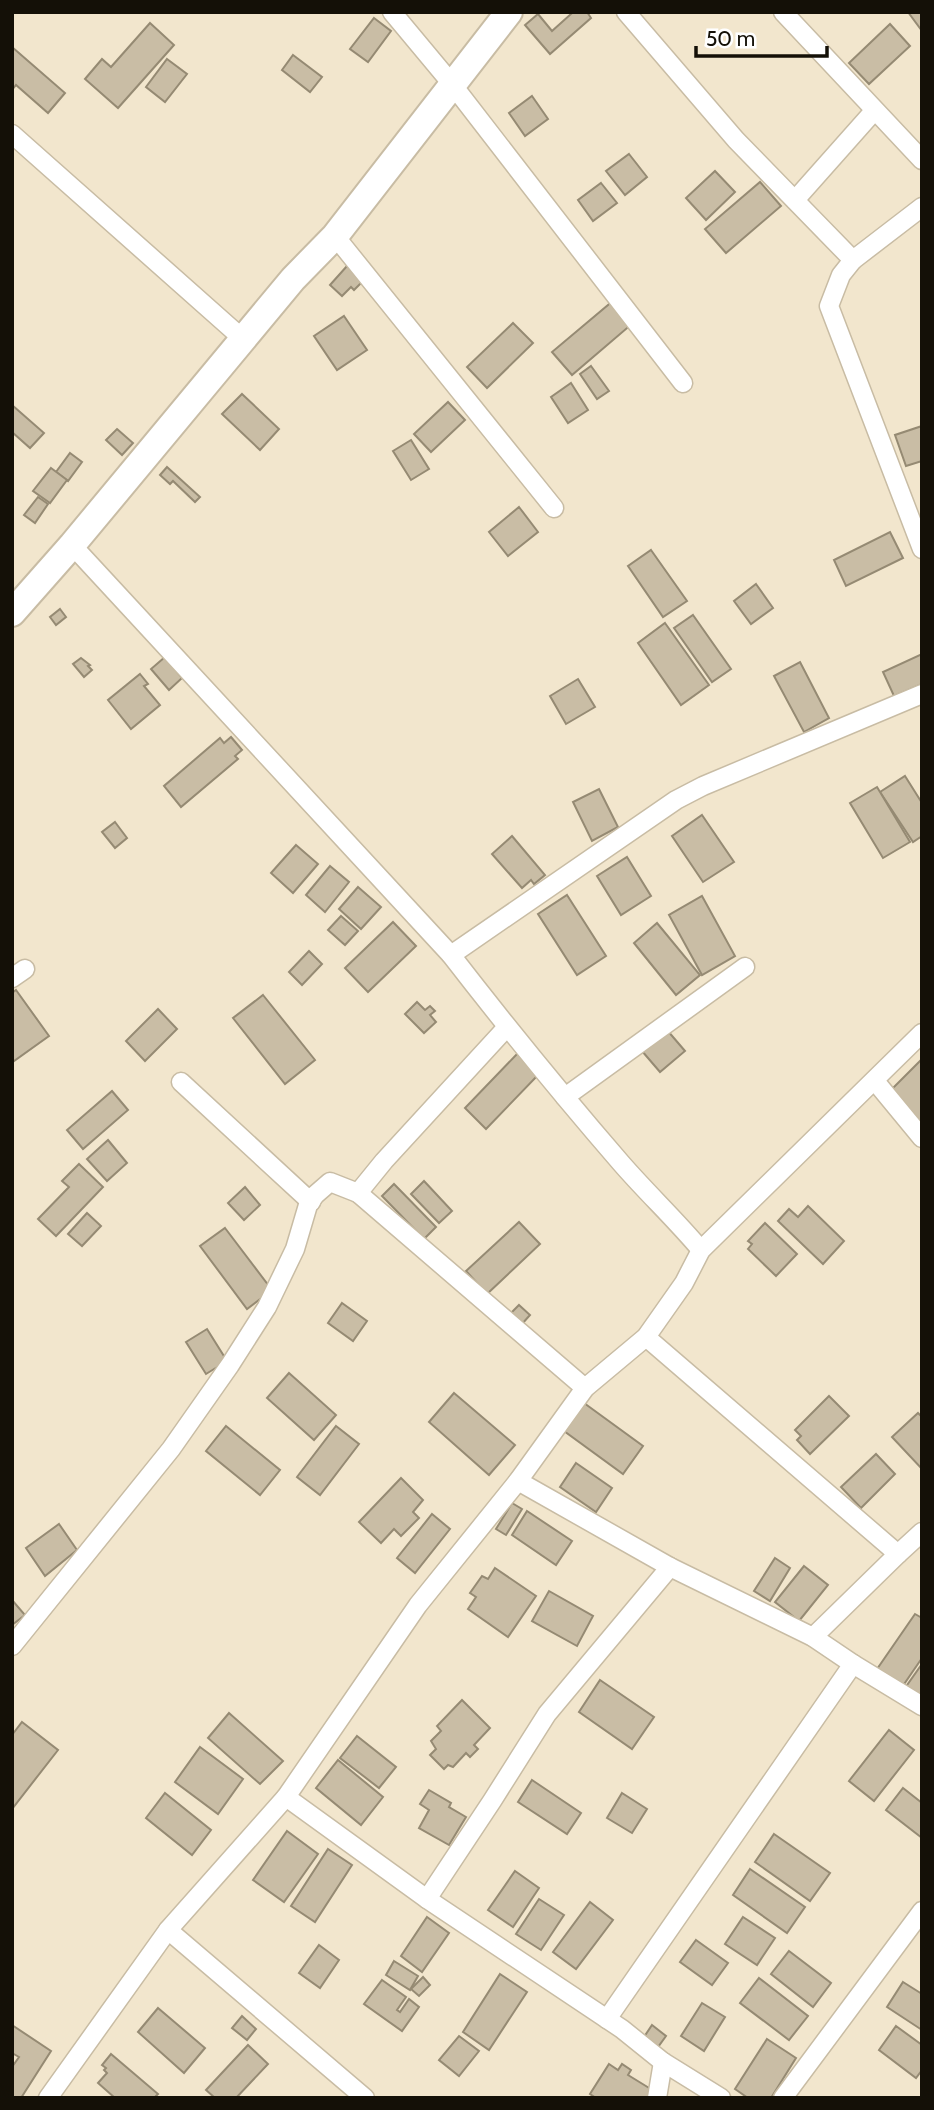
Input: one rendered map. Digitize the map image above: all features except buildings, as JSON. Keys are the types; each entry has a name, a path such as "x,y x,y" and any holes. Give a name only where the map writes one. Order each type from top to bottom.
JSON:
{"street":[{"path":"392,12 452,84 683,383"},
{"path":"12,613 72,545 293,279 335,236 509,12"},
{"path":"626,12 736,140 853,260"},
{"path":"783,12 922,160"},
{"path":"795,200 874,111"},
{"path":"12,134 243,340"},
{"path":"922,207 853,260 841,275 829,306 922,549"},
{"path":"335,236 554,508"},
{"path":"72,545 451,956 623,1166 701,1250"},
{"path":"451,956 676,800 703,786 922,694"},
{"path":"565,1097 745,967"},
{"path":"358,1193 383,1161 507,1027"},
{"path":"48,2098 168,1930 286,1797 418,1605 518,1480 585,1388 646,1337 684,1283 701,1250 922,1033"},
{"path":"875,1081 922,1138"},
{"path":"181,1082 311,1202"},
{"path":"12,1646 171,1449 230,1365 267,1307 295,1249 311,1202 330,1182 358,1193 585,1388"},
{"path":"646,1337 898,1554"},
{"path":"518,1480 670,1567 813,1637 922,1706"},
{"path":"813,1637 922,1532"},
{"path":"427,1899 547,1714 670,1567"},
{"path":"607,2019 853,1664"},
{"path":"286,1797 427,1899 622,2029 663,2062 721,2098"},
{"path":"783,2098 922,1911"},
{"path":"168,1930 365,2098"},
{"path":"657,2098 663,2062"}]}
